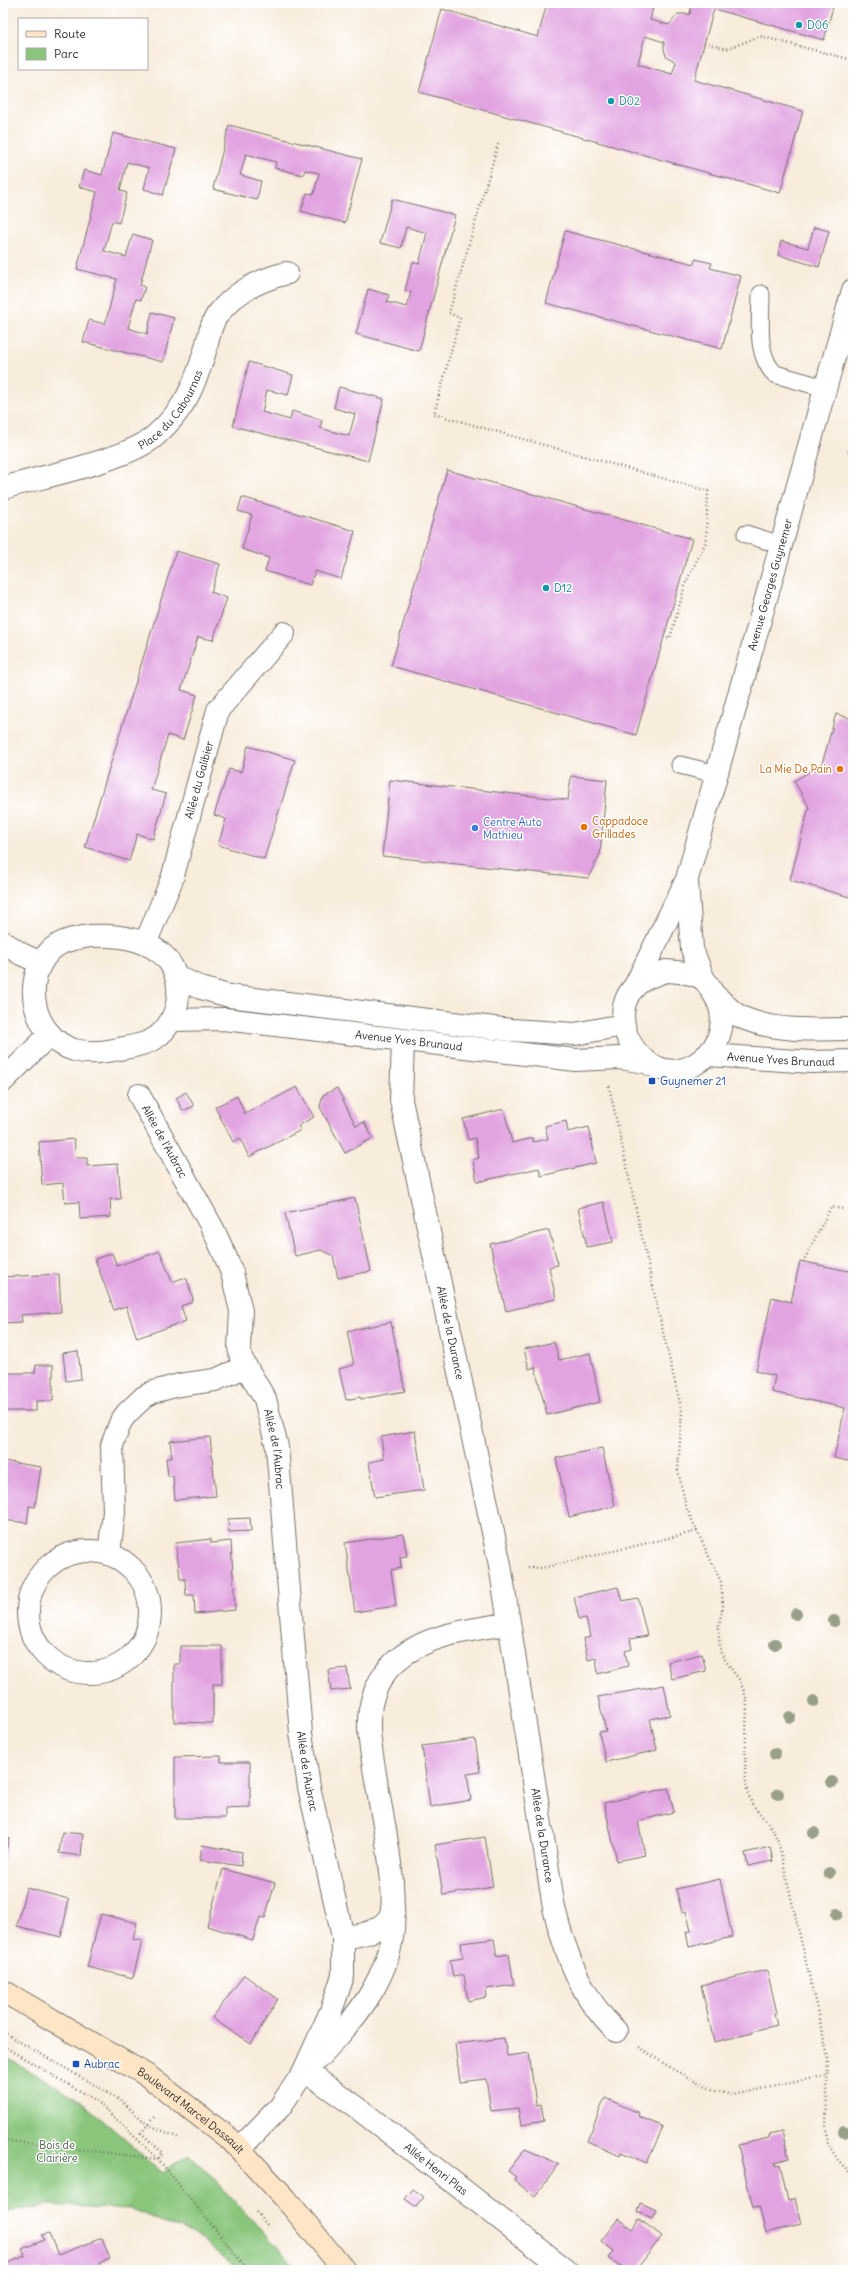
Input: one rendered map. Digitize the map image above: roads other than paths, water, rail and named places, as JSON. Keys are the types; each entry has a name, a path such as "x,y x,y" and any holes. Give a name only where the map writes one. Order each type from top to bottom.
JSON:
{"main road":[{"name":"Boulevard Marcel Dassault","path":"3,1991 148,2076 240,2148 286,2199 344,2270"}],"street":[{"name":"Place du Cabournas","path":"3,488 110,458 153,437 183,404 195,384 215,318 235,296 263,279 287,273"},
{"name":"Avenue Georges Guynemer","path":"634,988 687,880 853,290"},
{"name":"Allée du Galibier","path":"145,944 172,879 218,710 284,633"},
{"name":"Avenue Georges Guynemer","path":"687,880 692,949 704,980"},
{"path":"109,936 127,938 145,944 159,951 168,960 176,976 178,997 177,1008 172,1020 153,1039 138,1045 104,1051 87,1052 73,1050 61,1044 50,1034 38,1019 33,986 41,963 50,951 74,938 109,936"},
{"path":"3,942 21,954 41,963"},
{"path":"718,998 722,1016 722,1026 716,1043 708,1055 690,1067 678,1070 661,1068 646,1062 633,1050 626,1038 623,1025 627,999 634,988 648,978 666,972 684,972 704,980 718,998 739,1016 762,1024 813,1030 853,1029"},
{"name":"Avenue Yves Brunaud","path":"176,976 201,988 229,996 511,1030 575,1034 623,1025"},
{"name":"Avenue Yves Brunaud","path":"172,1020 224,1019 576,1060 619,1058 646,1062"},
{"path":"3,1081 50,1034"},
{"name":"Allée de la Durance","path":"403,1041 401,1100 500,1565 559,1929 576,1974 586,1992 606,2022 616,2031"},
{"name":"Avenue Yves Brunaud","path":"708,1055 811,1062 853,1061"},
{"name":"Allée de l'Aubrac","path":"139,1095 213,1229 224,1253 238,1296 241,1311 239,1346 245,1367 261,1388 277,1447 301,1733 309,1786 343,1937 343,1976 338,1994 303,2073 280,2106 240,2148"},
{"path":"109,1554 114,1512 112,1444 121,1421 127,1413 144,1397 153,1392 179,1385 215,1380 245,1367"},
{"path":"87,1550 109,1554 127,1564 142,1580 149,1600 150,1622 143,1642 129,1659 111,1670 90,1674 69,1670 49,1660 35,1644 28,1624 27,1603 34,1582 48,1566 66,1555 87,1550"},
{"path":"303,2073 350,2023 379,1980 387,1962 394,1933 391,1875 369,1735 370,1709 377,1687 382,1677 396,1662 425,1643 468,1630 509,1624"},
{"path":"343,1937 362,1935 372,1931 389,1918 393,1908"},
{"name":"Allée Henri Plas","path":"303,2073 315,2078 355,2106 566,2270"}],"lane":[{"path":"761,294 762,346 764,358 770,370 775,374 825,388"},
{"path":"746,534 781,545"},
{"path":"680,765 716,774"}],"place":[{"name":"D06","path":"799,25"},
{"name":"D02","path":"611,101"},
{"name":"D12","path":"546,588"},
{"name":"La Mie De Pain","path":"840,769"},
{"name":"Cappadoce Grillades","path":"584,827"},
{"name":"Centre Auto Mathieu","path":"475,828"},
{"name":"Guynemer 21","path":"652,1081"},
{"name":"Aubrac","path":"76,2064"}],"park label":[{"name":"Bois de Clairière","path":"57,2151"}]}
